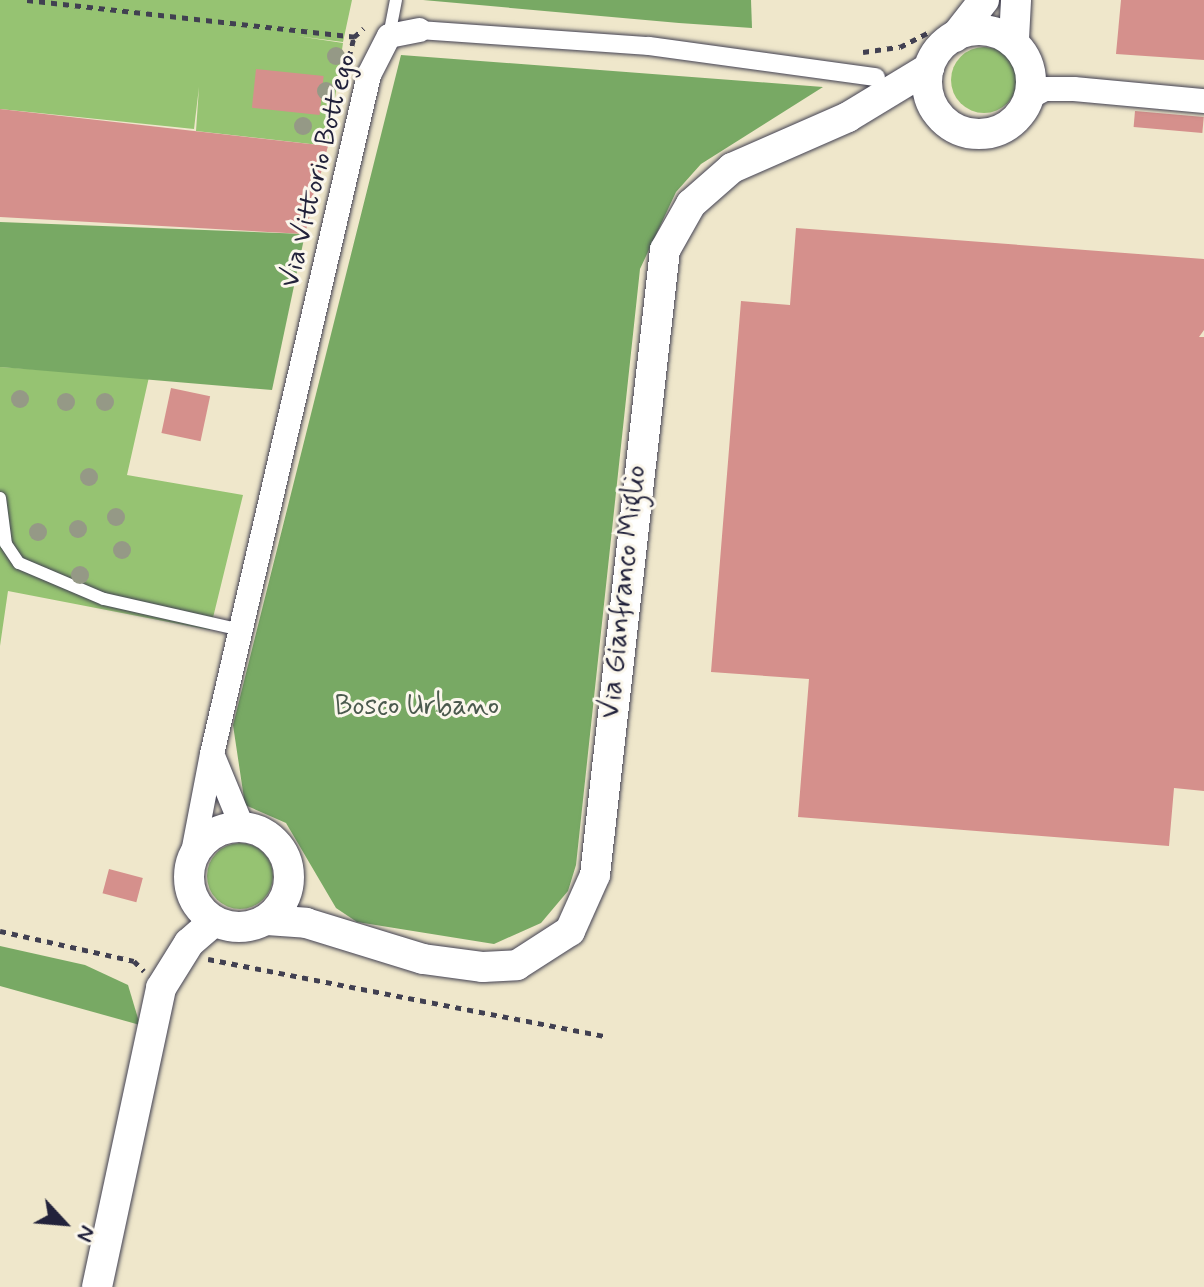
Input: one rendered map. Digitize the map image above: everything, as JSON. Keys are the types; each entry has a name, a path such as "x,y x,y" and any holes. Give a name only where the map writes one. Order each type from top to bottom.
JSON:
{"street":[{"path":"984,0 946,32 929,68 927,88 935,113 957,130 989,134 1017,118 1030,97 1045,89 1204,101"},
{"path":"1016,0 1014,39 1029,64 1030,97"},
{"name":"Via Vittorio Bottego","path":"190,874 212,754 369,75 393,16 419,30 649,46 876,77"},
{"path":"946,32 983,30 1014,39"},
{"name":"Via Gianfranco Miglio","path":"267,920 306,923 423,959 498,967 540,954 579,918 597,859 655,303 665,250 691,204 732,168 848,117 929,68"},
{"name":"Via Gianfranco Miglio","path":"848,117 902,107 935,113"},
{"path":"190,874 197,906 214,921 237,927 267,920 290,882 277,844 241,824 212,754"},
{"path":"97,1287 190,874 204,840 241,824"},
{"name":"Via Gianfranco Miglio","path":"290,882 351,935"},
{"path":"165,981 189,943 214,921"}],"lane":[{"path":"0,498 6,544 19,563 104,599 242,630"}],"path":[{"path":"27,0 83,3 354,37 393,16"},
{"path":"348,64 354,37 376,18 393,16"},
{"path":"847,52 900,47 946,32"},
{"path":"0,931 134,961 165,981"},
{"path":"199,960 604,1036"}],"green space":[{"path":"0,0 352,0 343,42 297,36 343,43 328,146 196,131 199,87 194,129 0,109"},
{"path":"423,0 751,0 752,28 679,23"},
{"path":"990,47 1008,56 1015,67 1015,93 1008,104 997,111 978,113 960,104 953,93 951,74 960,56 971,49"},
{"name":"Bosco Urbano","path":"401,55 823,87 701,164 676,192 640,269 576,865 568,891 541,923 494,944 357,922 336,908 286,823 245,805 233,725"},
{"path":"0,222 305,234 272,390 0,367"},
{"path":"0,367 149,377 127,475 243,495 210,630 8,591 0,646"},
{"path":"246,843 264,852 271,863 271,889 264,900 253,907 234,909 221,904 212,895 207,870 212,857 221,848"},
{"path":"0,946 85,965 128,985 140,1025 0,986"}],"building":[{"path":"1121,0 1204,0 1204,60 1116,54"},
{"path":"256,69 324,76 320,115 252,108"},
{"path":"0,109 328,146 305,234 0,217"},
{"path":"1135,111 1204,117 1202,133 1134,127"},
{"path":"796,228 1204,259 1204,330 1199,337 1204,337 1204,791 1174,788 1169,846 798,817 809,679 711,672 741,301 790,305"},
{"path":"171,388 210,396 201,441 161,433"},
{"path":"109,869 143,878 136,902 103,893"}]}
